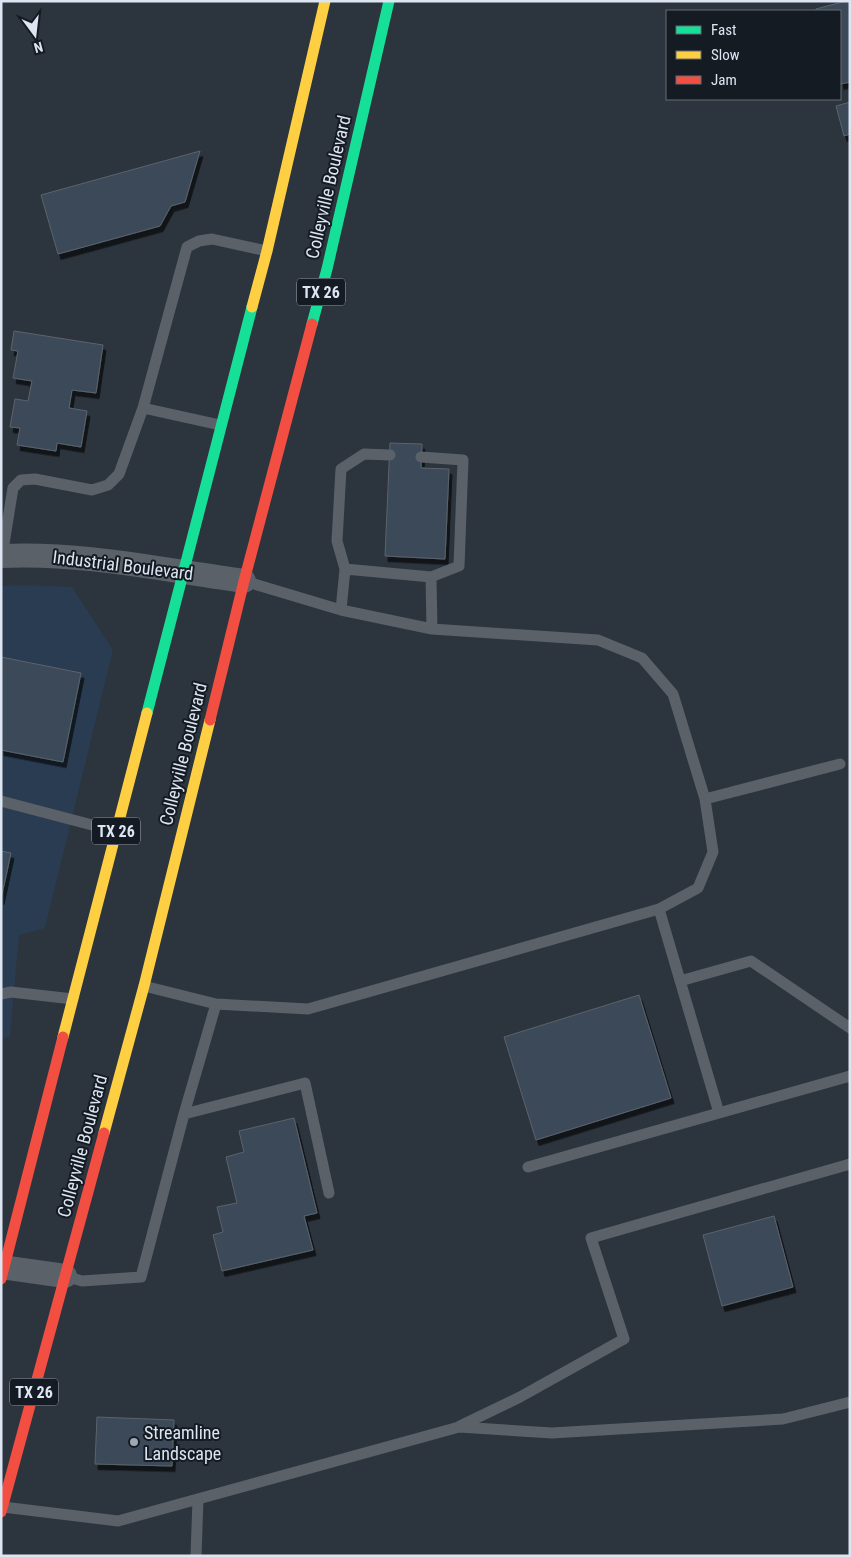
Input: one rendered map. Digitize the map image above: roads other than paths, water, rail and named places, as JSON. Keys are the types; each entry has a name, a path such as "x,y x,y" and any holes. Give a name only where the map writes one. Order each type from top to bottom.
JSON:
{"main road":[{"name":"TX 26","path":"2,1271 266,251 325,1"},
{"name":"Colleyville Boulevard","path":"2,1510 144,986 244,582 327,269 389,1"}],"street":[{"name":"Industrial Boulevard","path":"2,556 41,554 88,558 244,582"},
{"path":"2,1271 65,1276"}],"lane":[{"path":"2,556 13,488 20,480 35,480 92,490 108,485 120,474 143,408 187,247 200,241 212,239 266,251"},
{"path":"143,408 220,425"},
{"path":"341,610 344,569 337,541 341,469 364,454 390,455"},
{"path":"344,569 431,577 459,566 463,460 421,457"},
{"path":"431,577 432,629"},
{"path":"144,986 216,1004 308,1009 659,909 698,888 713,852 705,799 673,694 642,658 598,640 432,629 341,610 244,582"},
{"path":"705,799 840,764"},
{"path":"1,801 115,831"},
{"path":"659,909 719,1113"},
{"path":"680,981 751,961 850,1028"},
{"path":"1,994 11,992 73,999"},
{"path":"65,1276 82,1281 141,1276 184,1114 216,1004"},
{"path":"528,1167 850,1076"},
{"path":"184,1114 305,1083 329,1193"},
{"path":"2,1510 118,1521 459,1427 520,1397 624,1339 591,1238 850,1164"},
{"path":"459,1427 552,1433 773,1420 850,1402"},
{"path":"196,1556 198,1498"}],"place":[{"name":"Streamline Landscape","path":"134,1442"}]}
